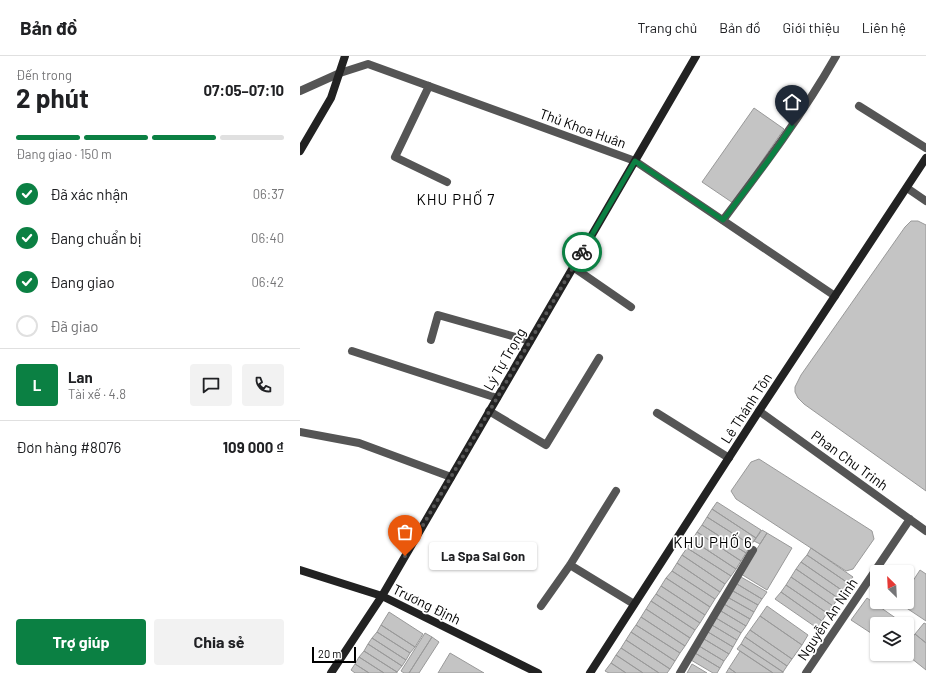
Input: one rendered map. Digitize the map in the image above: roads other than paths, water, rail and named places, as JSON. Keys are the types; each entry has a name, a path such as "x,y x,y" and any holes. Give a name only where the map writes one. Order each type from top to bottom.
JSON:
{"street":[{"path":"300,151 331,98 345,56"},
{"name":"Lý Tự Trọng","path":"331,673 382,596 696,56"},
{"path":"723,220 768,161 824,78 836,56"},
{"name":"Thủ Khoa Huân","path":"300,91 340,73 368,64 635,161 835,296"},
{"path":"429,86 395,157 447,182"},
{"path":"859,106 926,148"},
{"name":"Lê Thánh Tôn","path":"590,673 728,458 926,158"},
{"path":"907,188 926,201"},
{"path":"573,267 631,308"},
{"path":"431,340 438,315 530,340"},
{"path":"352,351 496,398"},
{"path":"489,411 546,444 600,358"},
{"name":"Phan Chu Trinh","path":"759,411 926,531"},
{"path":"658,413 728,458"},
{"path":"300,432 359,444 451,477"},
{"path":"541,606 570,565 616,491"},
{"name":"Nguyễn An Ninh","path":"806,673 910,519"},
{"path":"680,673 753,550"},
{"path":"570,565 634,604"},
{"name":"Trương Định","path":"300,570 382,596 538,673"}],"place":[{"name":"La Spa Sai Gon","path":"405,556"}],"district":[{"name":"KHU PHỐ 7","path":"456,199"},
{"name":"KHU PHỐ 6","path":"713,542"}]}
